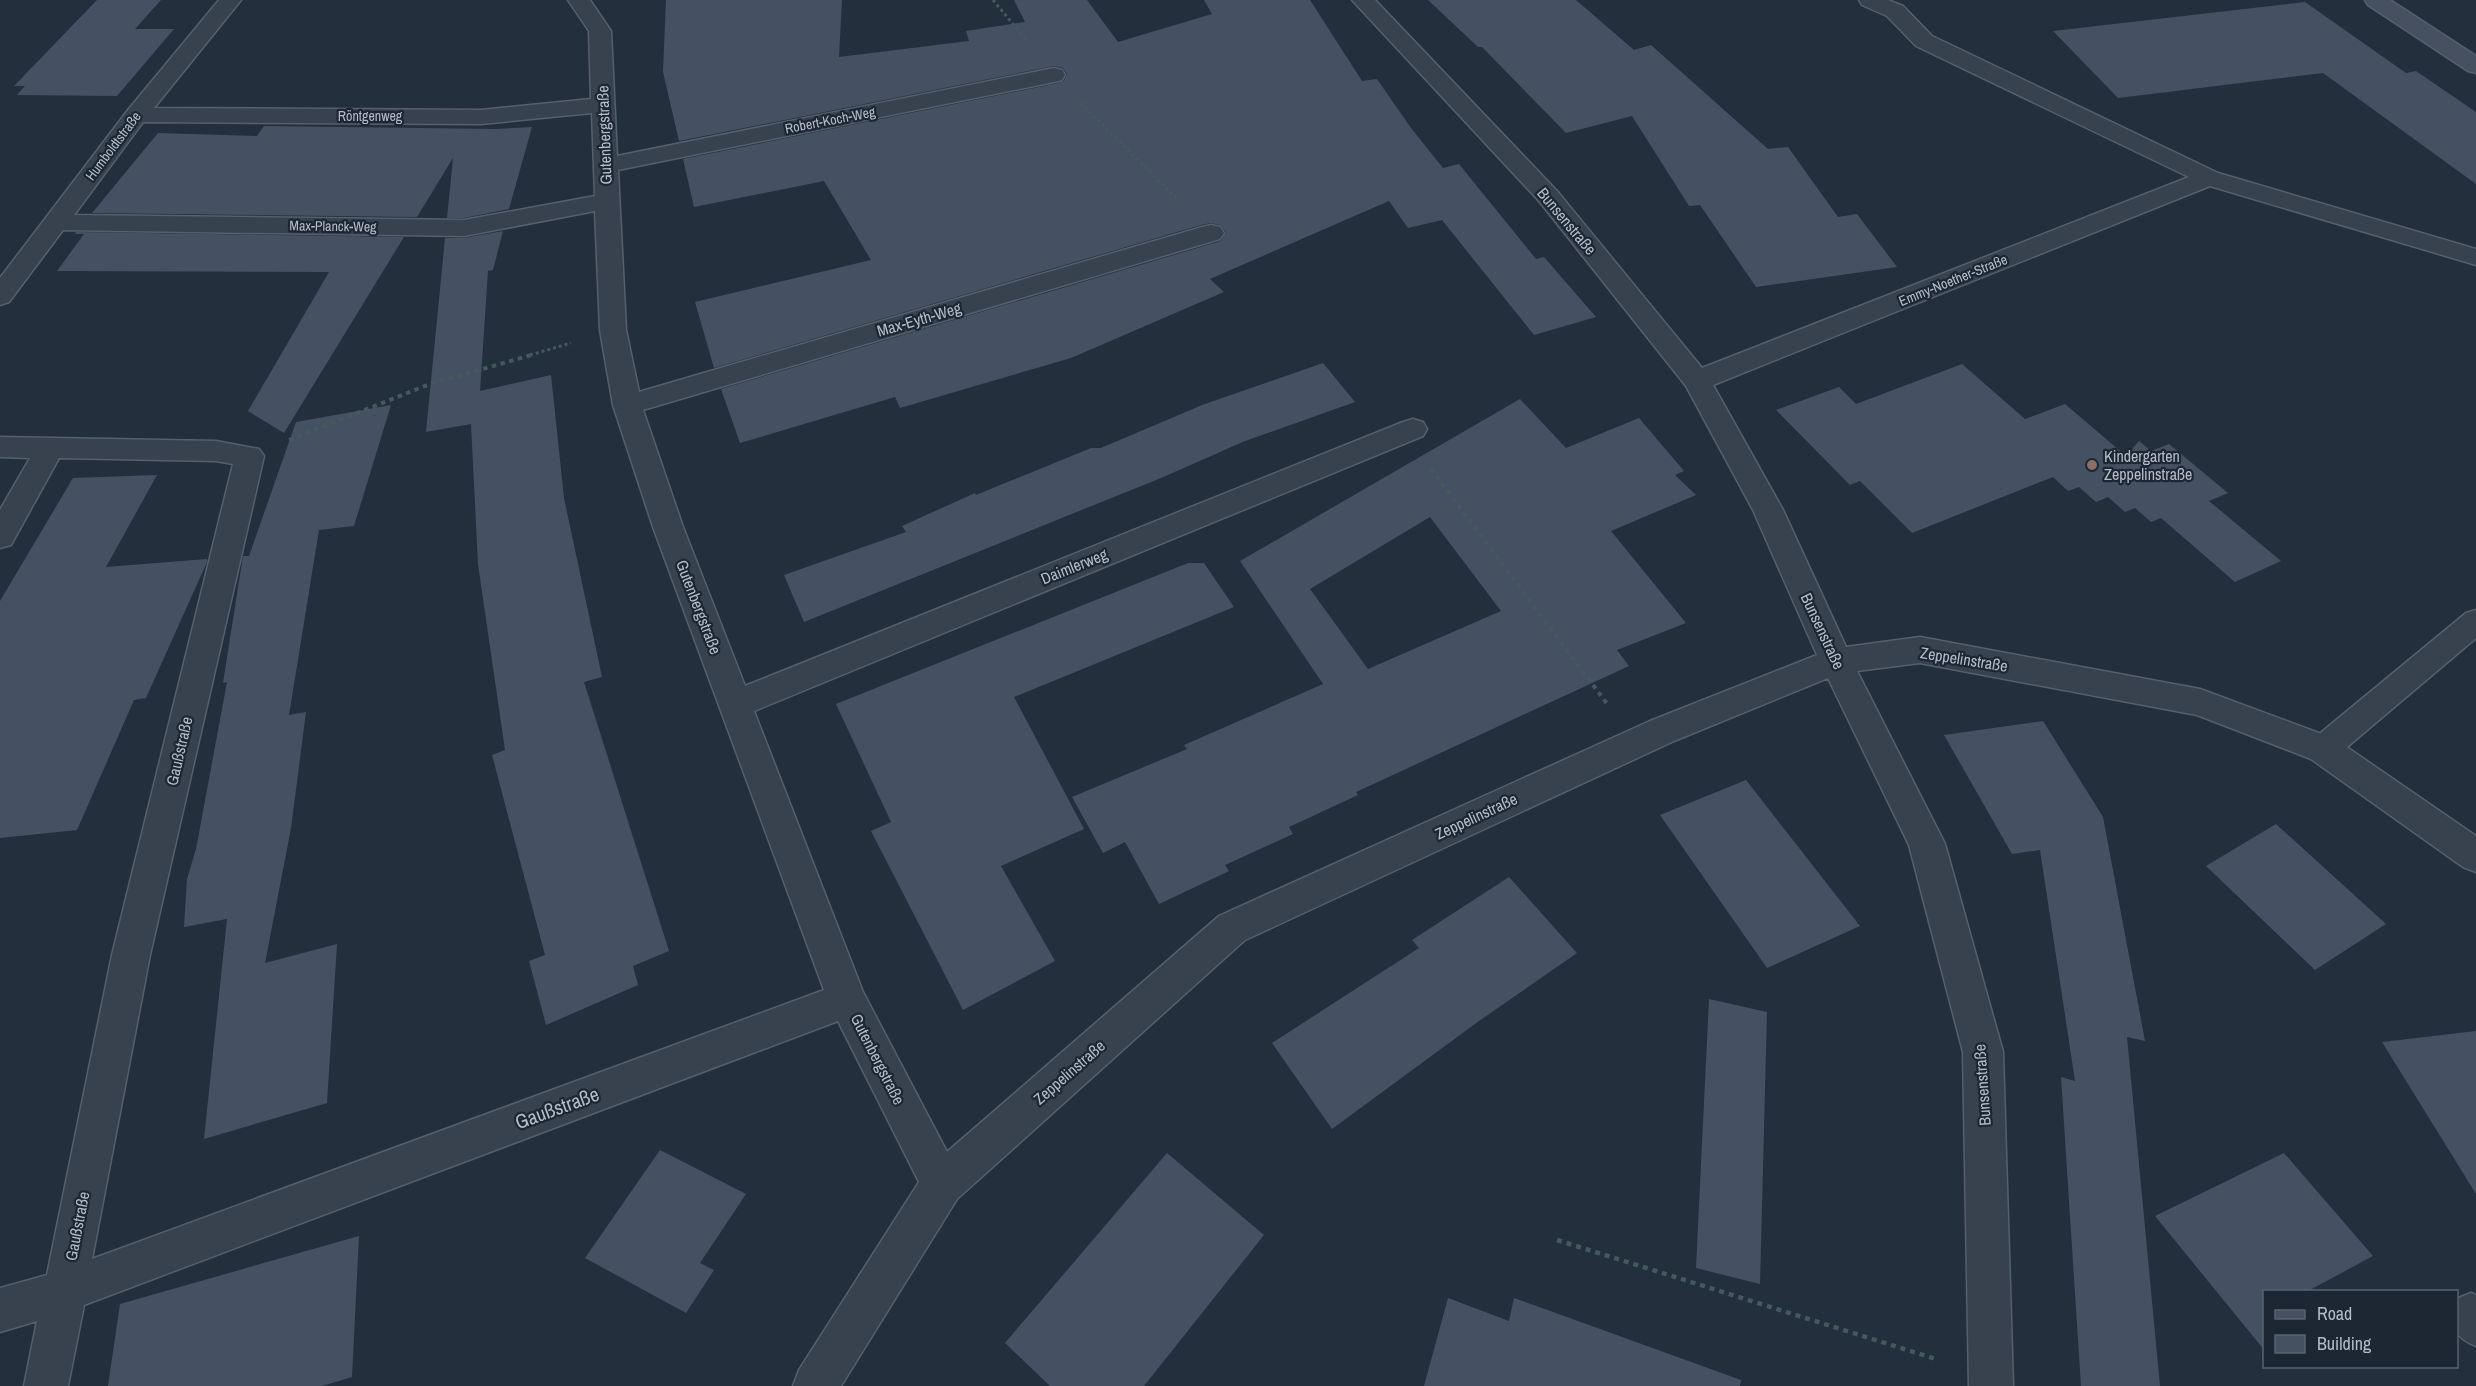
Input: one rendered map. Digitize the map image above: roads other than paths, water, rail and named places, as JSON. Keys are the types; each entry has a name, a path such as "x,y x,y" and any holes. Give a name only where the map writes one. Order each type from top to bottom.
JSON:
{"street":[{"name":"Humboldtstraße","path":"0,296 136,115 230,0"},
{"name":"Gutenbergstraße","path":"579,0 600,31 613,330 627,405 668,527 847,1000 942,1184"},
{"name":"Bunsenstraße","path":"1363,0 1548,196 1697,381 1768,510 1836,661 1927,844 1983,1052 1991,1381"},
{"path":"1870,0 1895,11 1924,41 2209,178 2476,257"},
{"path":"2376,0 2476,66"},
{"name":"Robert-Koch-Weg","path":"607,165 1054,75"},
{"name":"Röntgenweg","path":"136,115 481,117 604,105"},
{"name":"Emmy-Noether-Straße","path":"1697,381 2209,178"},
{"name":"Max-Planck-Weg","path":"56,222 464,228 607,201"},
{"name":"Max-Eyth-Weg","path":"627,405 1211,233"},
{"name":"Daimlerweg","path":"735,704 1408,430"},
{"path":"0,447 51,447 0,537"},
{"name":"Gaußstraße","path":"46,1386 131,955 249,456 216,451 51,447"},
{"name":"Zeppelinstraße","path":"815,1386 942,1184 1232,928 1636,742 1836,661 1920,650 2200,702 2323,749 2476,856"},
{"name":"Gaußstraße","path":"0,1310 64,1291 847,1000"}],"lane":[{"path":"2323,749 2476,621"}],"place":[{"name":"Kindergarten Zeppelinstraße","path":"2092,465"}]}
